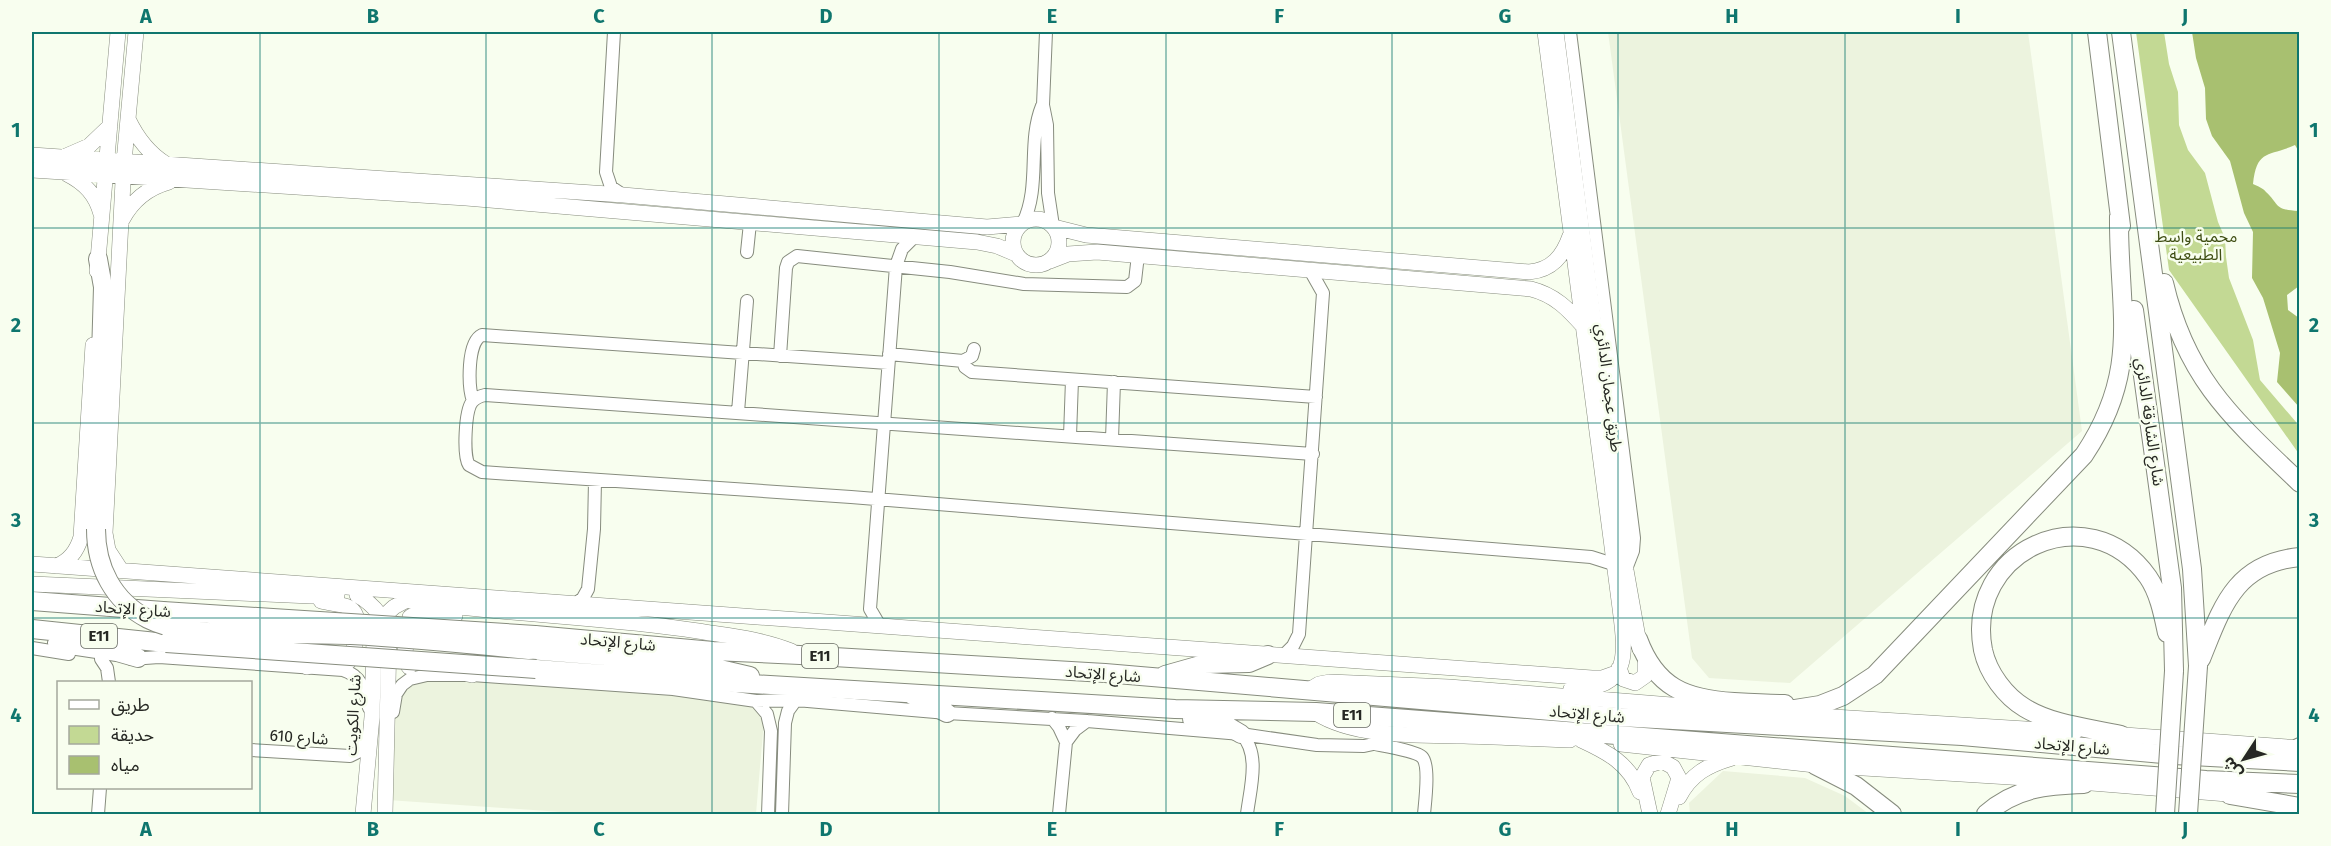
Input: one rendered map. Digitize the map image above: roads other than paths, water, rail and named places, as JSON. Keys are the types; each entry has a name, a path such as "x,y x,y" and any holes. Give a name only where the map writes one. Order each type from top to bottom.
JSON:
{"highway":[{"name":"شارع الشارقة الدائري","path":"2097,32 2119,216 2145,383 2172,588 2175,671 2165,814"},
{"name":"شارع الشارقة الدائري","path":"2121,32 2194,586 2198,666 2188,814"},
{"path":"2142,185 2170,308 2180,338 2194,366 2229,413 2300,483"},
{"path":"1770,713 1807,709 1849,693 1875,675 1908,638 2072,470 2094,439 2104,422 2118,384 2124,345 2119,216"},
{"path":"98,259 103,287 100,563 113,589 140,615 166,626 208,632 532,642 725,668 770,684"},
{"path":"2121,735 2038,714 2024,707 1999,684 1984,655 1981,622 1985,602 2003,569 2017,555 2034,545 2055,538 2076,536 2117,548 2135,561 2149,578 2158,597 2175,671"},
{"path":"2198,666 2218,615 2228,596 2242,581 2258,569 2278,561 2300,557"},
{"name":"شارع الإتحاد","path":"32,601 532,642 800,655 1159,678 1620,717 1962,736 2174,755 2299,751"},
{"name":"شارع الإتحاد","path":"32,629 166,643 684,680 905,691 1175,709 1316,712 2166,777 2300,784"},
{"path":"1638,639 1657,674 1667,683 1690,696 1713,700 1791,704 1814,700 1845,687 1864,675 1908,638"},
{"path":"32,639 117,652 130,659"},
{"path":"1159,678 1192,666 1242,664 1275,655"},
{"path":"652,688 684,680"},
{"path":"905,691 947,713"},
{"path":"1175,709 1188,717 1224,724 1241,734"},
{"path":"1815,765 1857,786 1892,814"},
{"path":"1986,814 2011,796 2032,788 2084,784"},
{"path":"2230,795 2300,807"}],"main road":[{"path":"56,566 71,557 80,542 98,259 118,32"},
{"path":"80,542 92,549 100,548 101,537 105,533 124,170 136,32"},
{"name":"طريق عجمان الدائري","path":"1545,32 1610,539 1646,663 1663,686 1700,708"},
{"name":"طريق عجمان الدائري","path":"1556,32 1620,567 1623,653 1618,670"},
{"path":"128,118 136,135 147,149 169,165"},
{"path":"62,165 89,146 110,126"},
{"path":"32,155 62,165 94,197 102,216"},
{"path":"32,170 62,165 106,168 175,181 466,198 977,242 997,246 1034,265 1068,254 1088,252 1539,291 1561,302 1584,327"},
{"path":"124,170 169,165 623,195 987,227 1041,219 1054,227 1086,235 1536,272 1548,267 1558,259 1572,233"},
{"path":"122,220 129,207 140,196 160,184 175,181"},
{"path":"1016,254 1013,238 1022,223"},
{"path":"1050,261 1057,253 1059,242 1054,227"},
{"path":"1412,279 1420,275 1439,276 1445,272 1447,266"},
{"path":"101,537 113,561 121,570"},
{"path":"32,564 1592,678 1602,678 1618,670"},
{"path":"147,573 173,588"},
{"path":"32,584 173,588 311,596 357,595 477,609 640,623 764,642 800,655"},
{"path":"357,595 369,602 382,618 394,607 407,600"},
{"path":"307,667 321,662 348,662 353,659 355,653 356,616 354,611 347,606 327,603 311,596"},
{"path":"472,675 457,670 412,668 406,664 404,656 407,622 412,615 417,613 462,616 477,609"},
{"path":"705,614 735,637"},
{"name":"شارع الكويت","path":"363,814 372,717 374,639 382,618"},
{"name":"شارع الكويت","path":"382,618 389,639 385,813"},
{"path":"1618,670 1623,680 1635,683 1645,676 1646,663"},
{"path":"1414,665 1429,672 1449,687"},
{"path":"1547,696 1560,690 1596,688 1609,680 1618,670"},
{"path":"1310,690 1319,684 1330,682 1449,687 1700,708 2121,735 2299,751"},
{"path":"1316,712 1328,720 1348,727 1396,733 1581,740 1815,765 2042,779 2300,800"},
{"path":"1581,740 1604,750 1626,768 1638,788 1648,814"},
{"path":"1674,814 1679,796 1693,777 1713,763 1738,756"},
{"path":"1648,814 1642,777 1649,765 1662,761 1673,767 1679,778 1668,814"},
{"path":"368,762 375,762 378,766 377,796 380,807 385,813"}],"street":[{"path":"614,32 606,172 611,187 623,195"},
{"path":"1046,32 1043,105 1047,125 1048,193 1054,227"},
{"path":"974,349 972,356 963,361 780,356 482,335 474,340 472,348 469,384 473,401 469,410 466,461 472,469 482,472 877,500 1591,556 1620,567 1634,551 1634,538 1570,32"},
{"path":"1022,223 1032,199 1036,127 1043,105"},
{"path":"747,252 750,223"},
{"path":"884,235 896,263"},
{"path":"880,626 870,609 896,263 902,249 914,237"},
{"path":"780,356 786,268 791,259 801,256 896,263 1024,284 1127,287 1135,281 1138,255"},
{"path":"1275,655 1293,646 1299,634 1323,293 1310,270"},
{"path":"1323,293 1341,273"},
{"path":"738,412 747,301"},
{"path":"963,361 965,367 972,372 1316,397"},
{"path":"1070,436 1072,380"},
{"path":"1112,439 1114,382"},
{"path":"473,401 485,395 1312,454"},
{"path":"575,604 583,598 588,589 594,529 595,481"},
{"path":"1591,556 1610,539"},
{"path":"588,589 598,606"},
{"path":"856,625 870,609"},
{"path":"1299,634 1313,658"},
{"path":"32,648 101,659 159,657 339,669 356,676 363,685 372,717"},
{"path":"101,659 107,668 109,680"},
{"path":"109,680 130,659"},
{"path":"386,770 391,747 393,705 396,694 402,685 420,675 472,675 652,688 756,701 796,700 947,713 1052,718 1241,734 1317,745 1357,747 1375,744 1396,733"},
{"path":"782,814 786,717 796,700"},
{"path":"756,701 767,714 771,725 768,814"},
{"path":"1052,718 1066,742 1059,814"},
{"path":"1066,742 1075,730 1087,721"},
{"path":"771,737 777,733 785,738"},
{"name":"شارع 610","path":"252,750 350,756 358,752 370,734"},
{"path":"1241,734 1250,744 1253,756 1247,814"},
{"path":"1253,756 1266,738"},
{"path":"1375,744 1418,754 1424,759 1426,766 1424,814"},
{"path":"98,814 100,789"}],"water":[{"path":"2192,32 2299,32 2299,152 2295,145 2261,159 2253,184 2265,191 2281,208 2298,211 2299,208 2299,286 2287,295 2288,310 2299,318 2299,407 2277,382 2280,353 2263,298 2252,278 2253,232 2244,213 2230,161 2212,136 2206,119 2205,88 2196,58"}],"park label":[{"name":"محمية واسط الطبيعية","path":"2196,245"}]}
